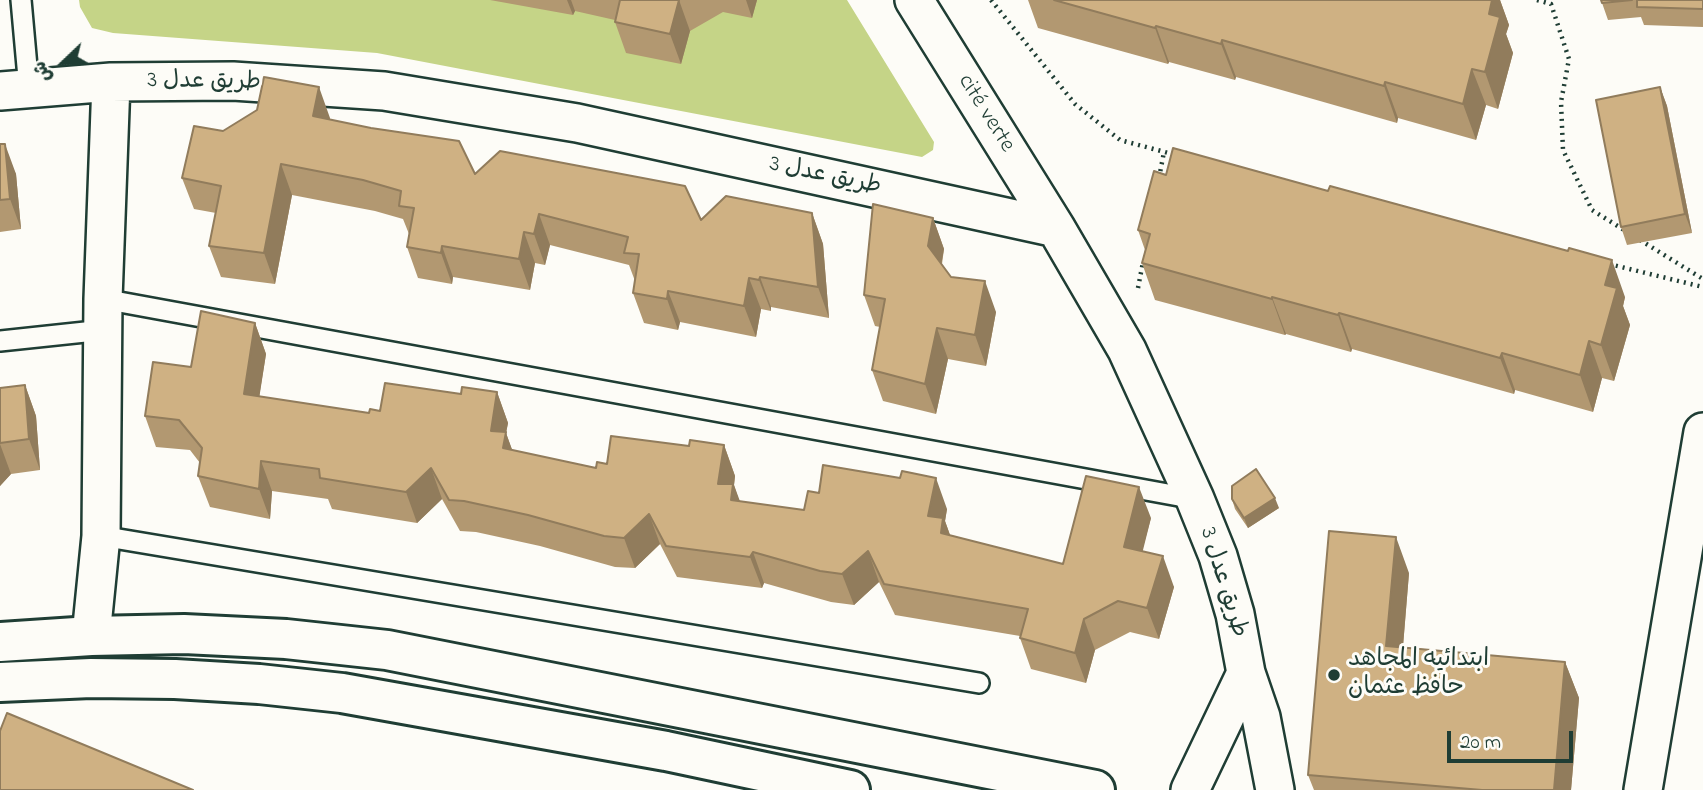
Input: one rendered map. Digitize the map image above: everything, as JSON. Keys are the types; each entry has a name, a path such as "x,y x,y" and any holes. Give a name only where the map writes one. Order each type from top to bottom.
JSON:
{"main road":[{"path":"0,642 91,636 210,635 286,639 387,650 1095,790"},
{"path":"0,682 91,678 175,679 259,684 342,694 666,751 850,790"}],"street":[{"name":"cité verte","path":"914,0 1056,228"},
{"name":"طريق عدل 3","path":"15,90 111,82 233,82 384,91 577,123 1056,228 1126,350 1195,499 1218,556 1246,673 1261,717 1275,790"},
{"name":"طريق عدل 3","path":"91,636 101,536 111,82"},
{"path":"1643,790 1703,432"},
{"name":"طريق عدل 3","path":"1190,790 1246,673"}],"lane":[{"path":"15,90 21,0"},
{"path":"0,341 104,315 1195,499"},
{"path":"101,536 979,683"}],"path":[{"path":"991,0 1075,104 1120,140 1178,155"},
{"path":"1537,0 1551,4 1569,59 1561,102 1563,150 1592,210 1625,231"},
{"path":"1157,191 1164,152"},
{"path":"1636,238 1703,279"},
{"path":"1126,350 1144,257"},
{"path":"1609,264 1703,287"}],"green space":[{"path":"79,0 847,0 934,142 933,150 922,157 377,53 113,33 92,28"}],"building":[{"path":"620,0 679,0 670,34 615,22"},
{"path":"1054,0 1492,0 1489,14 1500,17 1485,72 1472,69 1463,104 1385,82 1384,86 1222,40 1221,44"},
{"path":"1601,0 1632,0 1602,3"},
{"path":"1637,0 1703,0 1703,9 1637,7"},
{"path":"264,77 319,87 313,116 459,141 475,174 500,151 685,186 701,220 726,196 812,213 818,287 760,277 759,280 749,278 744,306 668,291 667,299 633,293 639,254 624,253 628,237 539,214 534,234 524,232 519,259 442,246 441,253 407,247 414,208 399,206 401,191 363,180 281,164 264,253 209,246 221,186 182,178 194,126 223,131 257,110"},
{"path":"1660,87 1685,214 1621,227 1596,100"},
{"path":"0,144 5,144 10,199 0,200"},
{"path":"1173,148 1328,191 1330,186 1568,251 1569,248 1612,260 1605,285 1617,288 1601,345 1589,341 1580,375 1502,353 1500,358 1339,313 1338,315 1272,299 1142,263 1150,234 1138,230 1154,171 1166,175"},
{"path":"873,204 933,218 928,246 951,277 985,281 975,335 937,328 925,384 872,370 885,299 864,295"},
{"path":"201,311 255,323 244,394 369,413 370,409 380,411 385,383 461,394 462,387 497,392 491,431 506,432 503,448 596,468 597,462 607,464 611,436 689,446 690,440 724,445 718,484 733,484 731,500 804,510 808,491 819,493 823,465 900,478 902,471 936,478 928,516 943,518 941,533 1063,564 1086,476 1139,487 1124,547 1163,556 1147,608 1118,601 1084,619 1075,653 1020,638 1028,609 884,584 868,551 842,574 820,571 753,552 750,557 666,546 649,514 624,538 604,536 528,515 449,500 431,468 406,492 320,478 319,469 261,461 259,489 198,476 202,448 179,420 145,416 153,362 191,367"},
{"path":"25,385 29,439 0,443 0,388"},
{"path":"1256,469 1275,498 1244,518 1232,499 1232,486"},
{"path":"1329,531 1396,537 1386,646 1565,662 1554,790 1482,790 1308,775"},
{"path":"7,713 193,790 0,790 0,731"}],"place":[{"name":"ابتدائيه المجاهد حافظ عثمان","path":"1334,675"}]}
